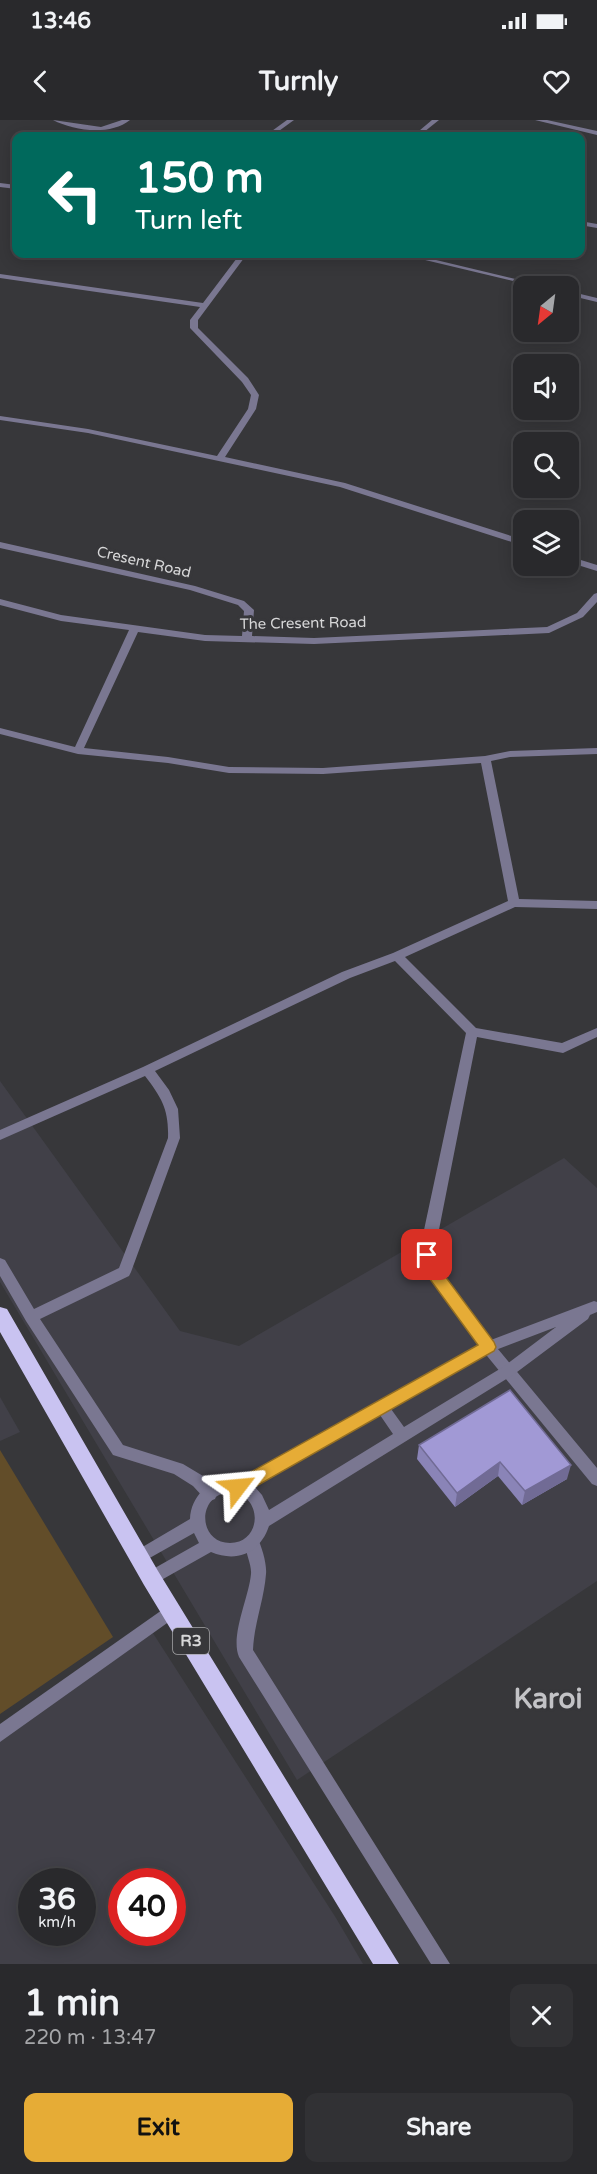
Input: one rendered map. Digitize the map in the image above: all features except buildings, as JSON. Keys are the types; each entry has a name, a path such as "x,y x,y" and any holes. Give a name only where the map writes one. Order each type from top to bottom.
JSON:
{"highway":[{"name":"R3","path":"0,1315 151,1578 387,1964"}],"street":[{"path":"56,120 105,130 127,120"},
{"path":"274,132 291,120"},
{"path":"421,132 436,120"},
{"path":"538,120 597,133"},
{"path":"576,132 580,129"},
{"path":"220,458 252,409 255,395 246,380 194,328 194,320 240,258"},
{"path":"423,258 513,279"},
{"path":"0,276 203,305"},
{"path":"579,296 597,300"},
{"path":"0,418 88,431 220,458 386,498 513,539"},
{"name":"Cresent Road","path":"0,545 192,588 241,603 249,610 247,639"},
{"path":"579,562 597,568"},
{"name":"The Cresent Road","path":"0,602 61,618 205,638 314,641 549,630 580,615 597,596"},
{"path":"78,751 135,628"},
{"path":"0,731 78,751 262,771 322,771 485,759 510,754 597,751"},
{"path":"485,759 514,903"},
{"path":"0,1135 147,1070 346,975 397,956 514,903 597,905"},
{"path":"397,956 472,1032 564,1048 597,1032"},
{"path":"472,1032 427,1255 429,1267 488,1347 597,1479"},
{"path":"31,1317 124,1272 174,1138 176,1119 171,1101 147,1070"},
{"path":"0,1264 31,1317 118,1450 178,1469 198,1481 210,1494"},
{"path":"238,1487 488,1347 596,1306"},
{"path":"264,1521 508,1371 596,1306"},
{"path":"382,1407 402,1436"},
{"path":"222,1487 238,1487 253,1494 262,1506 264,1521 260,1533 252,1542 232,1550 210,1545 201,1536 196,1524 197,1510 210,1494 222,1487"},
{"path":"139,1557 196,1524"},
{"path":"252,1542 259,1572 246,1635 245,1652 441,1964"},
{"path":"151,1578 210,1545"},
{"path":"0,1734 172,1611"}],"shaded area":[{"path":"0,1081 180,1331 239,1346 564,1158 597,1188 597,1581 297,1780 0,1282"},
{"path":"0,1397 20,1432 0,1441"},
{"path":"0,1450 113,1637 0,1714"},
{"path":"149,1627 336,1918 363,1964 0,1964 0,1728"}],"district":[{"name":"Karoi","path":"548,1699"}],"route":[{"path":"238,1487 488,1347 429,1267 427,1255"}]}
